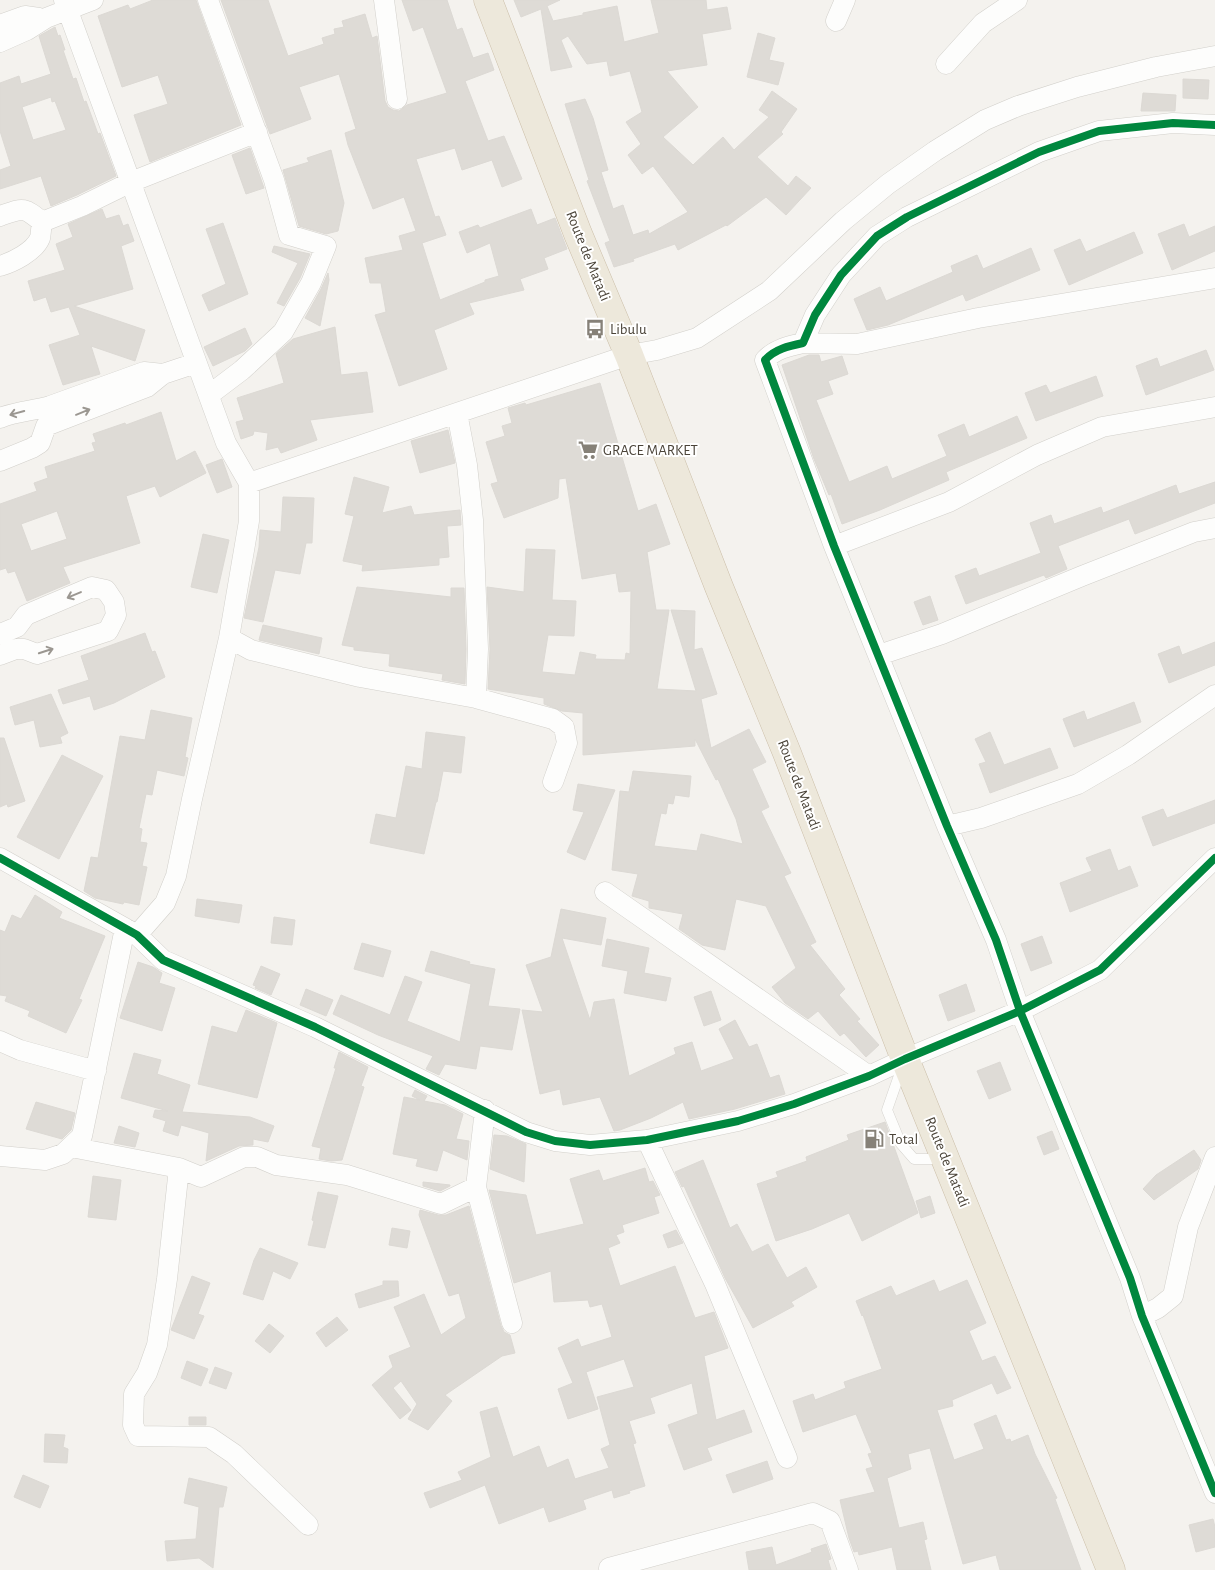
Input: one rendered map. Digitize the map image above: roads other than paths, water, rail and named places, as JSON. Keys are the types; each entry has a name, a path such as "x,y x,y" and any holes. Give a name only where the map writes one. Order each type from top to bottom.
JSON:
{"highway":[{"name":"Route de Matadi","path":"488,0 578,234 629,355 719,587 787,753 905,1058 1110,1570"}],"street":[{"path":"0,42 27,30 66,5 93,0"},
{"path":"208,0 274,180 289,235 326,246 310,283 283,332 242,370 209,394"},
{"path":"384,0 397,99"},
{"path":"836,21 845,0"},
{"path":"946,64 983,24 1017,0"},
{"path":"0,1156 45,1160 63,1154 82,1136 131,931 165,902 176,876 229,638 249,521 249,483 226,443 66,5"},
{"path":"0,25 25,16 46,18"},
{"path":"249,483 629,355 657,350 697,338 769,291 844,221 888,184 935,151 985,120 1018,106 1077,88 1156,67 1215,56"},
{"path":"803,343 815,315 841,276 877,236 907,217 1039,152 1099,131 1173,123 1215,125"},
{"path":"42,222 82,206 131,182 257,132"},
{"path":"0,216 20,209 28,210 42,222"},
{"path":"0,266 28,252 40,239 42,222"},
{"path":"1215,278 978,318 857,344 803,343 784,348 770,355 765,360 834,546 947,826 996,940 1020,1011 1130,1278 1142,1316 1215,1493"},
{"path":"0,418 24,410 36,410 53,414 148,387 163,374 196,363"},
{"path":"834,546 949,502 1037,455 1102,427 1215,407"},
{"path":"457,413 467,465 473,520 478,649 476,698"},
{"path":"0,461 40,443 53,414"},
{"path":"879,655 942,634 1194,532 1215,528"},
{"path":"92,587 106,590 114,602 116,616 108,631 37,654 24,649 8,652 5,632 17,627 26,615 92,587"},
{"path":"229,638 251,650 360,678 476,698 553,719 564,727 567,743 553,782"},
{"path":"947,826 981,818 1078,784 1128,754 1215,695"},
{"path":"0,858 43,884 131,931 163,960 316,1028 485,1110 526,1132 555,1141 590,1145 647,1140 738,1121 794,1104 869,1076 905,1058 1020,1011 1100,970 1215,858"},
{"path":"605,892 869,1076"},
{"path":"0,1041 20,1050 96,1071"},
{"path":"485,1110 476,1187 512,1323"},
{"path":"647,1140 715,1284 787,1458"},
{"path":"71,1147 179,1168 201,1177 244,1157 257,1158 276,1165 347,1176 441,1204 476,1187"},
{"path":"1142,1316 1158,1308 1173,1296 1188,1227 1215,1157"},
{"path":"179,1168 168,1279 157,1345 146,1373 134,1394 132,1425 138,1436 209,1437 234,1454 308,1525"},
{"path":"609,1568 813,1513 830,1521 848,1570"}],"lane":[{"path":"905,1058 887,1110 901,1144 914,1159 946,1159"}],"place":[{"name":"Libulu","path":"595,329"},
{"name":"GRACE MARKET","path":"588,450"},
{"name":"Total","path":"874,1139"}]}
